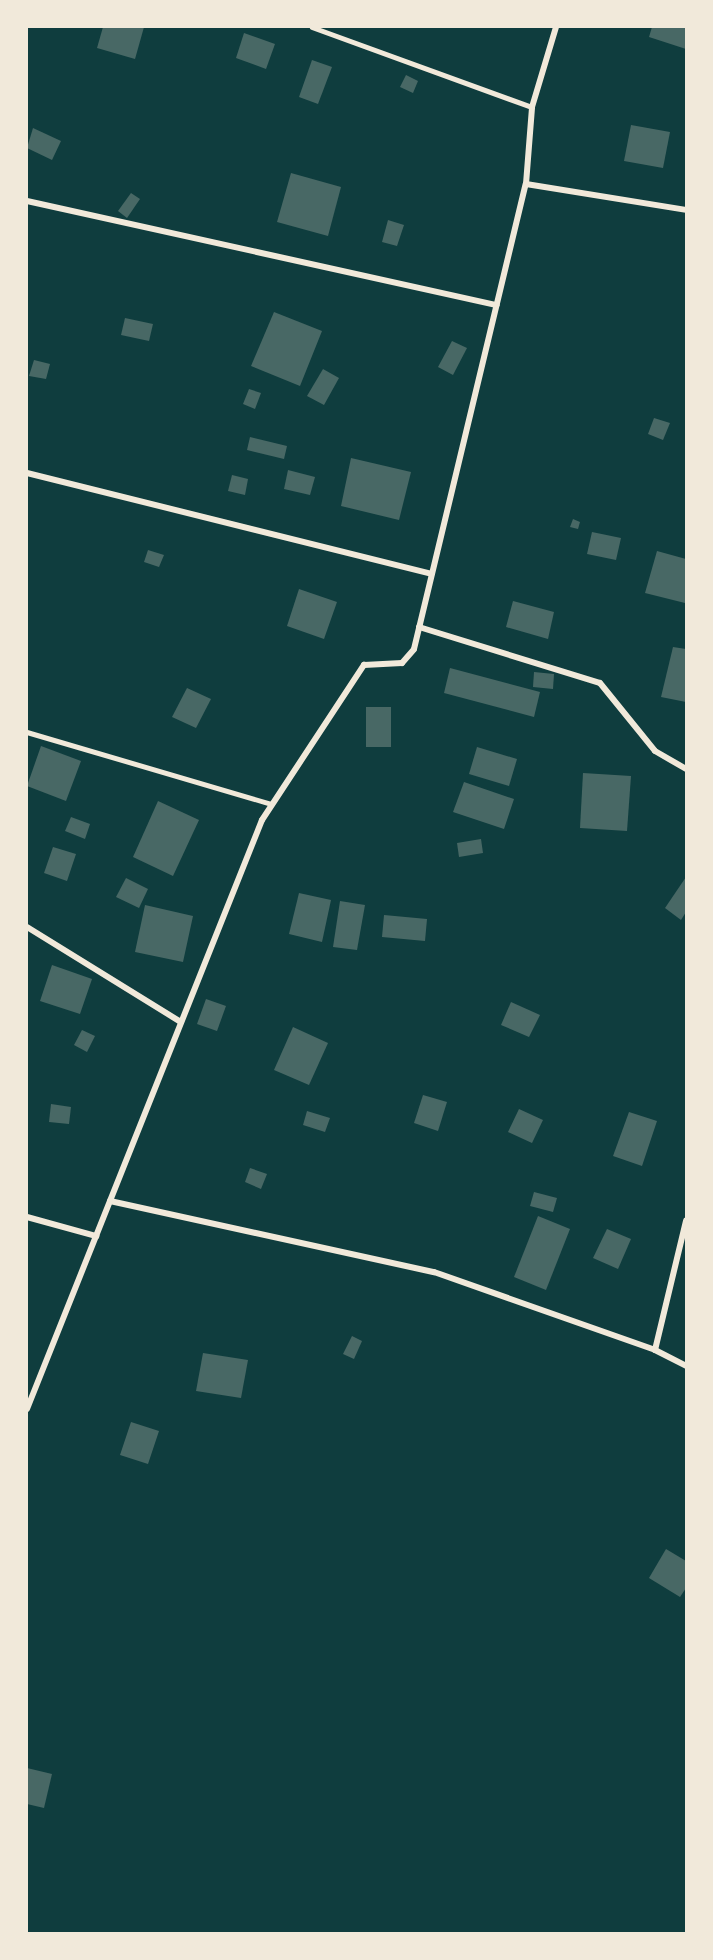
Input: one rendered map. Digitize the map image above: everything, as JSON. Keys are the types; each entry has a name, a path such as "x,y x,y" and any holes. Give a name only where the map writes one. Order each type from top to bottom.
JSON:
{"street":[{"path":"27,1409 181,1022 271,804 364,665 402,663 414,649 526,184 532,107 556,27"},
{"path":"526,184 686,210"},
{"path":"27,201 497,305"},
{"path":"27,473 432,574"},
{"path":"419,627 600,683 655,751 686,769"},
{"path":"27,927 181,1022"},
{"path":"110,1201 434,1272 655,1350 686,1366"},
{"path":"27,1217 96,1236"},
{"path":"655,1350 686,1221"}],"lane":[{"path":"312,27 532,107"},
{"path":"27,732 271,804"}],"building":[{"path":"103,27 144,27 135,59 97,48"},
{"path":"652,27 686,27 686,49 649,37"},
{"path":"244,33 275,44 266,69 236,58"},
{"path":"312,60 332,67 318,104 299,97"},
{"path":"406,75 418,81 413,93 400,87"},
{"path":"631,125 670,132 663,168 624,161"},
{"path":"33,128 61,141 52,160 27,148"},
{"path":"291,173 341,187 328,236 277,222"},
{"path":"131,193 140,199 127,218 118,211"},
{"path":"388,220 404,225 397,246 382,242"},
{"path":"274,312 322,331 300,386 251,366"},
{"path":"125,318 153,324 149,341 121,335"},
{"path":"452,341 467,348 453,375 438,367"},
{"path":"34,360 50,364 46,379 29,376"},
{"path":"323,369 339,378 324,405 307,396"},
{"path":"249,389 261,393 255,409 243,404"},
{"path":"654,418 670,423 663,440 648,434"},
{"path":"250,437 287,446 284,459 247,450"},
{"path":"351,458 411,472 399,520 341,506"},
{"path":"288,470 315,477 310,495 284,489"},
{"path":"232,475 248,479 245,495 228,491"},
{"path":"573,519 580,522 578,529 570,527"},
{"path":"592,532 621,538 616,560 587,554"},
{"path":"148,550 164,555 159,567 144,562"},
{"path":"657,551 686,559 685,603 645,593"},
{"path":"299,589 337,602 324,639 287,626"},
{"path":"513,601 554,612 548,639 506,627"},
{"path":"673,647 686,649 686,702 661,697"},
{"path":"450,668 540,692 534,717 444,693"},
{"path":"534,672 554,674 553,689 533,687"},
{"path":"187,688 211,699 196,728 172,717"},
{"path":"366,707 391,707 391,747 366,747"},
{"path":"41,746 81,761 66,801 27,786"},
{"path":"477,747 517,759 509,786 469,774"},
{"path":"583,773 631,776 627,831 580,828"},
{"path":"464,782 514,799 504,829 453,812"},
{"path":"158,801 199,820 173,876 133,857"},
{"path":"71,817 90,824 85,839 65,831"},
{"path":"481,839 483,853 459,857 457,843"},
{"path":"53,847 76,854 67,881 44,873"},
{"path":"686,877 686,912 681,920 665,908"},
{"path":"126,878 148,889 139,908 116,897"},
{"path":"299,893 331,900 322,942 289,934"},
{"path":"340,901 365,905 357,950 333,947"},
{"path":"145,905 193,916 183,962 135,952"},
{"path":"384,915 427,919 425,941 382,937"},
{"path":"52,965 92,979 80,1014 40,1001"},
{"path":"206,999 226,1006 217,1031 197,1024"},
{"path":"511,1002 540,1015 529,1037 501,1025"},
{"path":"293,1027 328,1043 309,1085 274,1070"},
{"path":"82,1030 95,1036 87,1052 74,1045"},
{"path":"423,1095 447,1102 438,1131 414,1123"},
{"path":"51,1104 71,1107 69,1124 49,1122"},
{"path":"519,1109 543,1120 532,1143 508,1132"},
{"path":"307,1111 330,1118 325,1132 303,1125"},
{"path":"629,1112 657,1121 642,1166 613,1156"},
{"path":"250,1168 267,1174 261,1189 245,1182"},
{"path":"534,1192 557,1198 553,1212 530,1206"},
{"path":"538,1216 570,1229 546,1290 514,1277"},
{"path":"607,1229 631,1239 618,1269 593,1258"},
{"path":"352,1336 362,1341 354,1359 343,1354"},
{"path":"203,1353 248,1360 241,1398 196,1391"},
{"path":"131,1422 159,1431 148,1464 120,1455"},
{"path":"666,1549 686,1561 686,1588 680,1597 649,1578"},
{"path":"27,1768 52,1774 44,1808 27,1804"}]}
